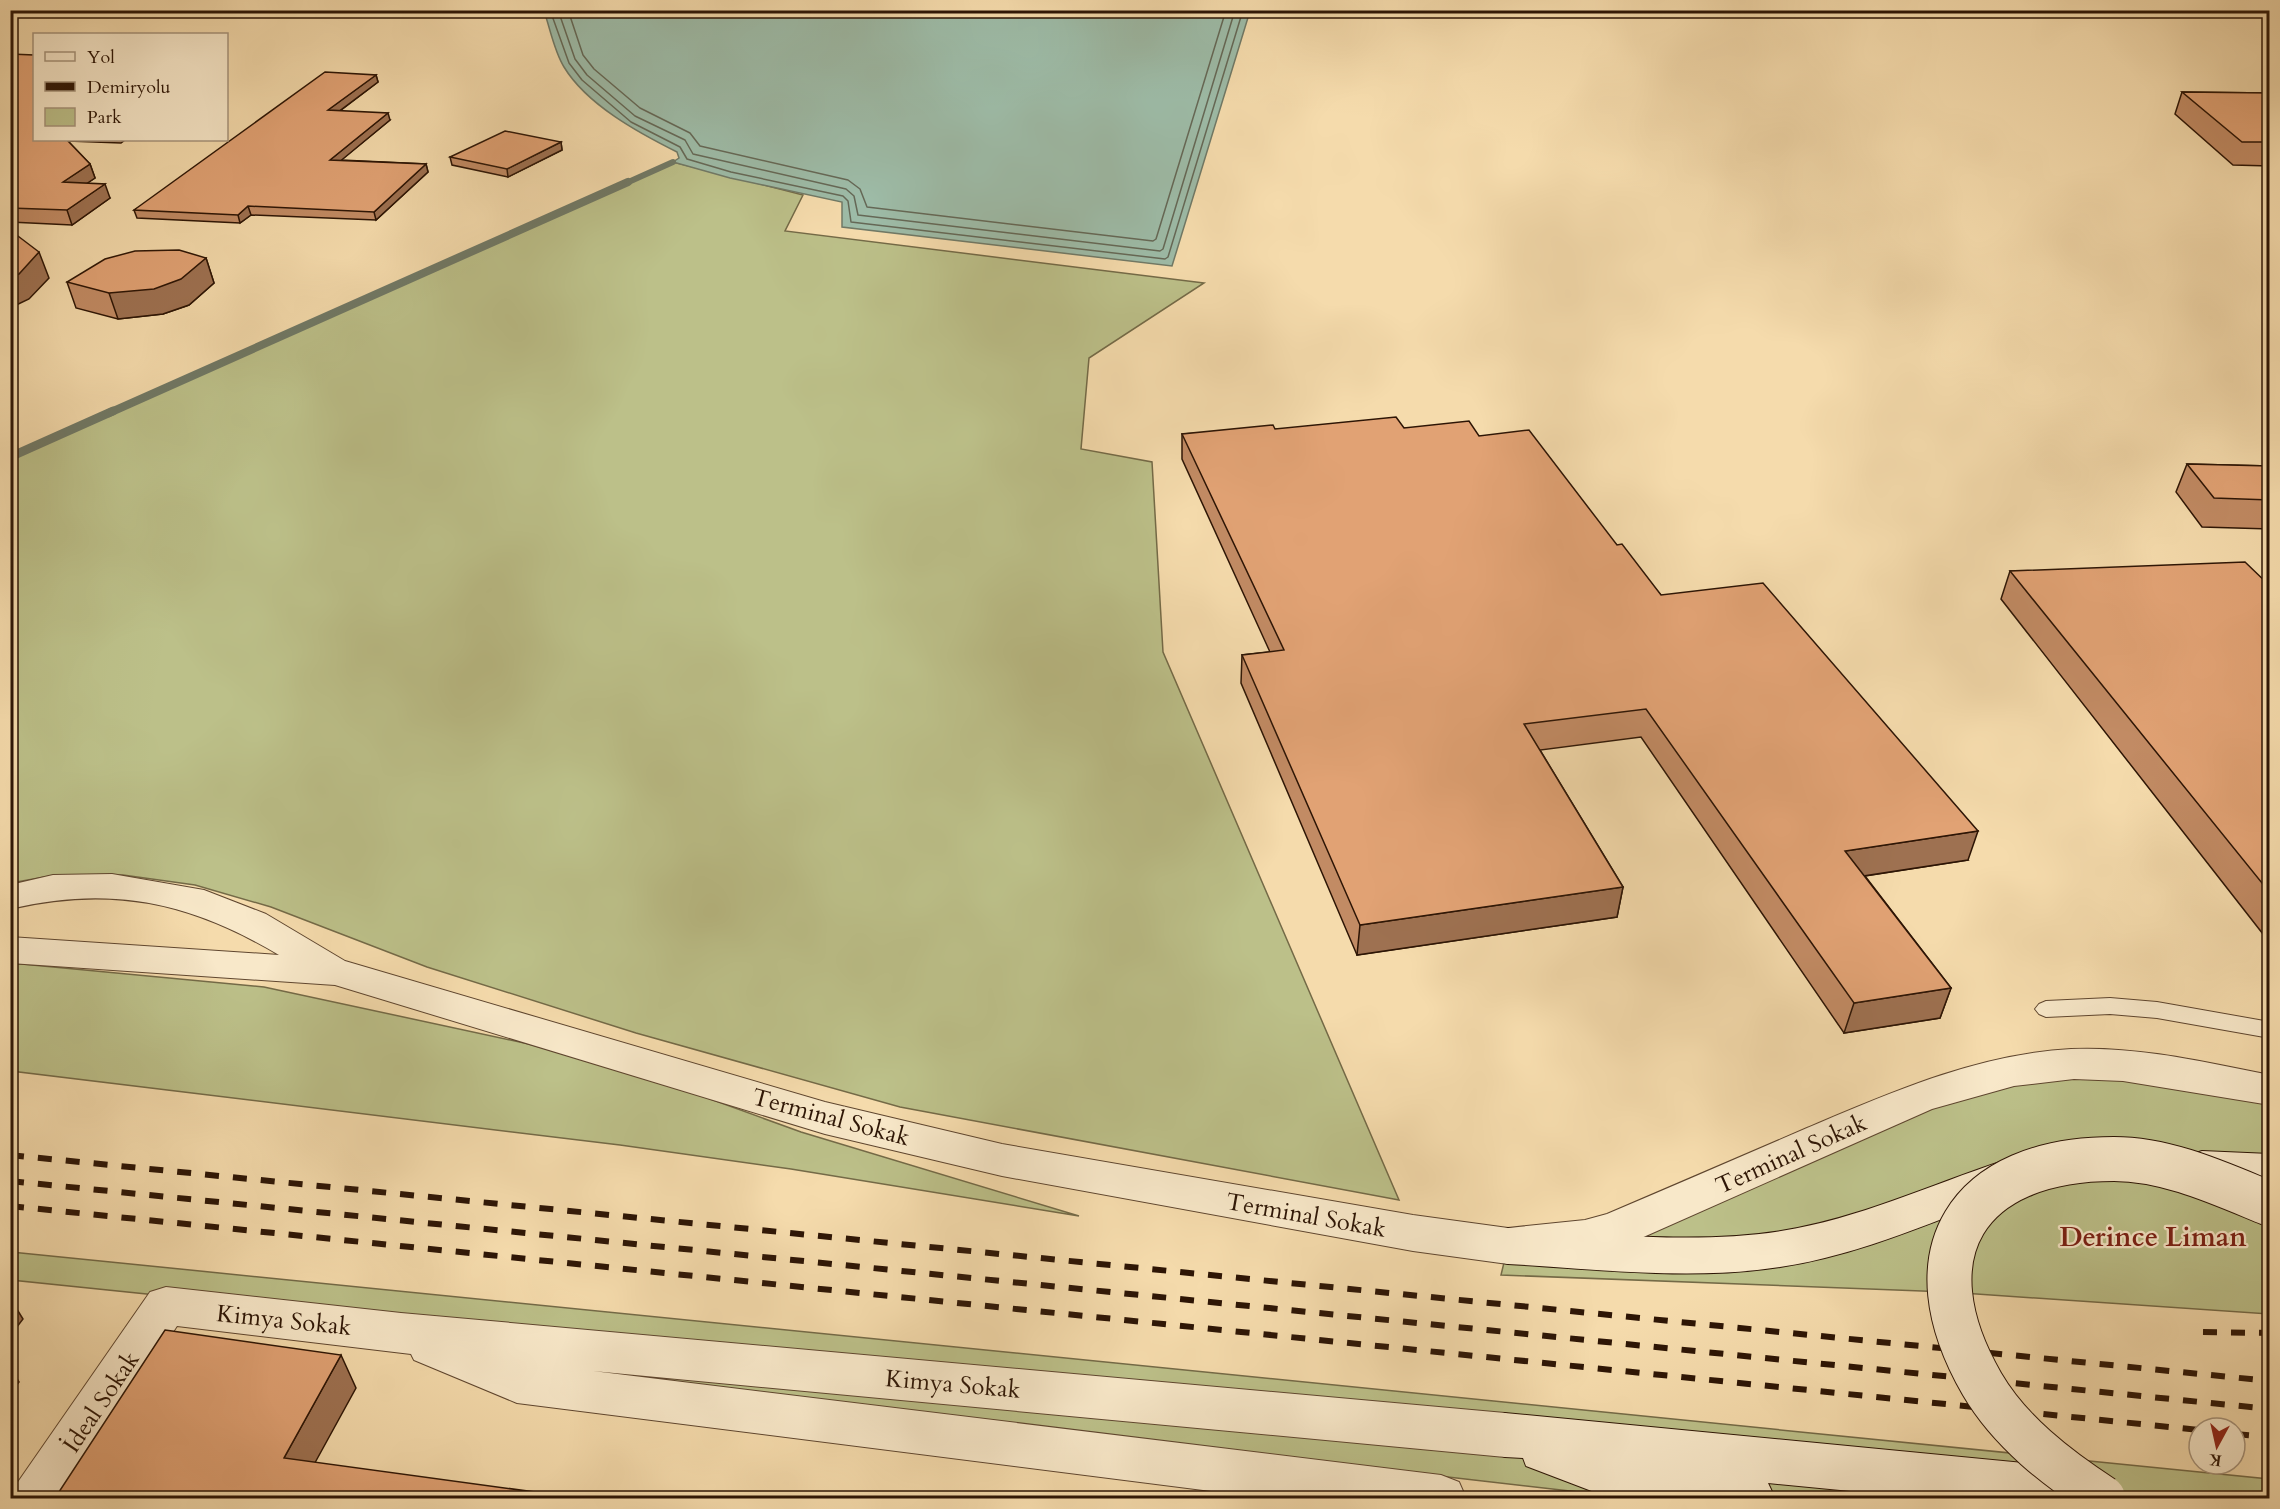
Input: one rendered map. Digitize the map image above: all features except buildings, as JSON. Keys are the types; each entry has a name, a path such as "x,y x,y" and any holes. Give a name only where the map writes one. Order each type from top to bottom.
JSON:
{"street":[{"path":"10,897 53,887 112,886 191,898 253,923 336,972"},
{"path":"10,950 336,972"},
{"name":"Terminal Sokak","path":"336,972 825,1118 991,1158 1413,1233 1508,1246 1585,1238 1615,1230 1918,1098 1967,1082 2020,1070 2074,1064 2110,1066 2184,1074 2270,1090"},
{"path":"1508,1246 1700,1255 1779,1249 1859,1230 1937,1200 2031,1169 2071,1161 2115,1159 2163,1166 2270,1171"},
{"path":"2163,1166 2218,1182 2270,1204"},
{"path":"2031,1169 2002,1182 1979,1200 1961,1223 1950,1249 1946,1280 1950,1313 1962,1349 1982,1385 2010,1422 2044,1456 2103,1498"},
{"name":"Kimya Sokak","path":"166,1306 401,1333 2055,1489 2091,1498"},
{"name":"İdeal Sokak","path":"36,1498 166,1306"},
{"name":"Kimya Sokak","path":"401,1333 517,1382 1441,1498"},
{"path":"1505,1436 1636,1486 1750,1498"}],"lane":[{"path":"2046,1009 2110,1006 2157,1010 2270,1030"}],"green space":[{"path":"673,162 803,195 785,231 1204,283 1089,358 1081,449 1152,462 1163,652 1399,1200 900,1107 636,1033 427,967 271,907 195,885 123,875 50,876 11,883 11,457"},
{"path":"11,963 264,987 529,1044 666,1083 801,1132 1079,1216 791,1169 620,1145 11,1071"},
{"path":"2020,1070 2269,1090 2269,1314 1948,1292 1501,1275 1508,1246 1547,1244"},
{"path":"11,1252 2187,1471 2187,1476 2239,1476 2269,1479 2269,1498 1807,1498 1649,1481 1500,1423 408,1321 11,1280"},
{"path":"471,1346 1504,1451 1631,1498 524,1371"}],"water":[{"path":"544,10 1250,11 1172,266 842,227 842,202 730,178 673,162 679,158 677,152 615,117 586,94 574,81 558,54"}],"waterway":[{"path":"624,184 673,162"},
{"path":"109,413 628,182"},
{"path":"10,457 113,411"}],"railway":[{"path":"10,1155 2270,1381"},
{"path":"10,1181 2270,1409"},
{"path":"10,1206 2187,1429"},
{"path":"2203,1332 2270,1333"},
{"path":"2247,1435 2270,1437"}],"district":[{"name":"Derince Liman","path":"2153,1237"}]}
